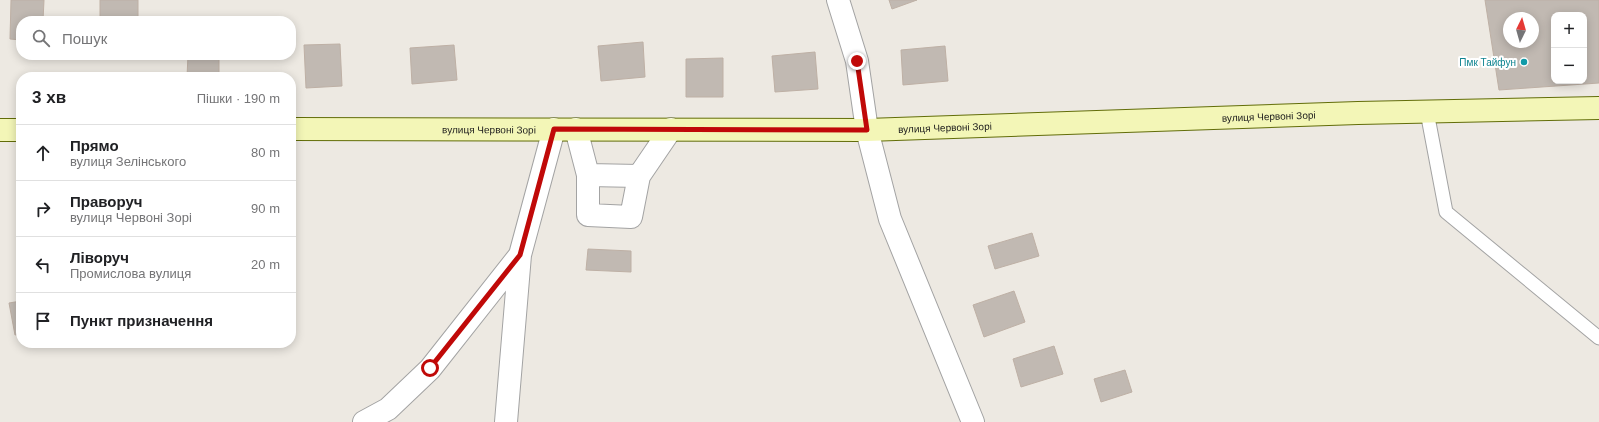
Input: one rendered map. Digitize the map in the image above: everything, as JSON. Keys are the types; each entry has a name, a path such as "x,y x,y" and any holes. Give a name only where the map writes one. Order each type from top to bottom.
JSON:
{"street":[{"path":"838,0 857,61 867,130 890,219 973,422"},
{"name":"вулиця Червоні Зорі","path":"296,129 867,130 1599,108"},
{"path":"506,422 520,255 554,129"},
{"path":"576,129 588,175 588,215 631,217 639,176 671,129"},
{"path":"0,130 16,130"},
{"path":"588,175 639,176"},
{"path":"364,422 388,409 430,368 520,255"}],"lane":[{"path":"1427,112 1446,212 1599,338"}],"building":[{"path":"11,0 44,0 43,16 16,16 16,40 10,39"},
{"path":"100,0 138,0 138,16 100,16"},
{"path":"889,0 917,0 892,9"},
{"name":"Пмк Тайфун","path":"1485,0 1599,0 1599,83 1587,84 1587,12 1551,12 1551,84 1585,84 1499,90"},
{"path":"643,42 645,77 601,81 598,46"},
{"path":"340,44 342,86 306,88 304,45"},
{"path":"454,45 457,80 412,84 410,48"},
{"path":"945,46 948,81 903,85 901,50"},
{"path":"815,52 818,89 775,92 772,56"},
{"path":"723,58 723,97 686,97 686,59"},
{"path":"188,60 219,60 219,72 187,72"},
{"path":"1032,233 1039,256 995,269 988,246"},
{"path":"588,249 631,251 631,272 586,270"},
{"path":"1014,291 1025,322 984,337 973,305"},
{"path":"16,302 16,335 15,335 9,303"},
{"path":"1054,346 1063,374 1021,387 1013,359"},
{"path":"1125,370 1132,392 1101,402 1094,379"}],"place":[{"name":"Пмк Тайфун","path":"1524,62"}],"route":[{"path":"430,368 520,255 554,129 867,130 857,61"}]}
